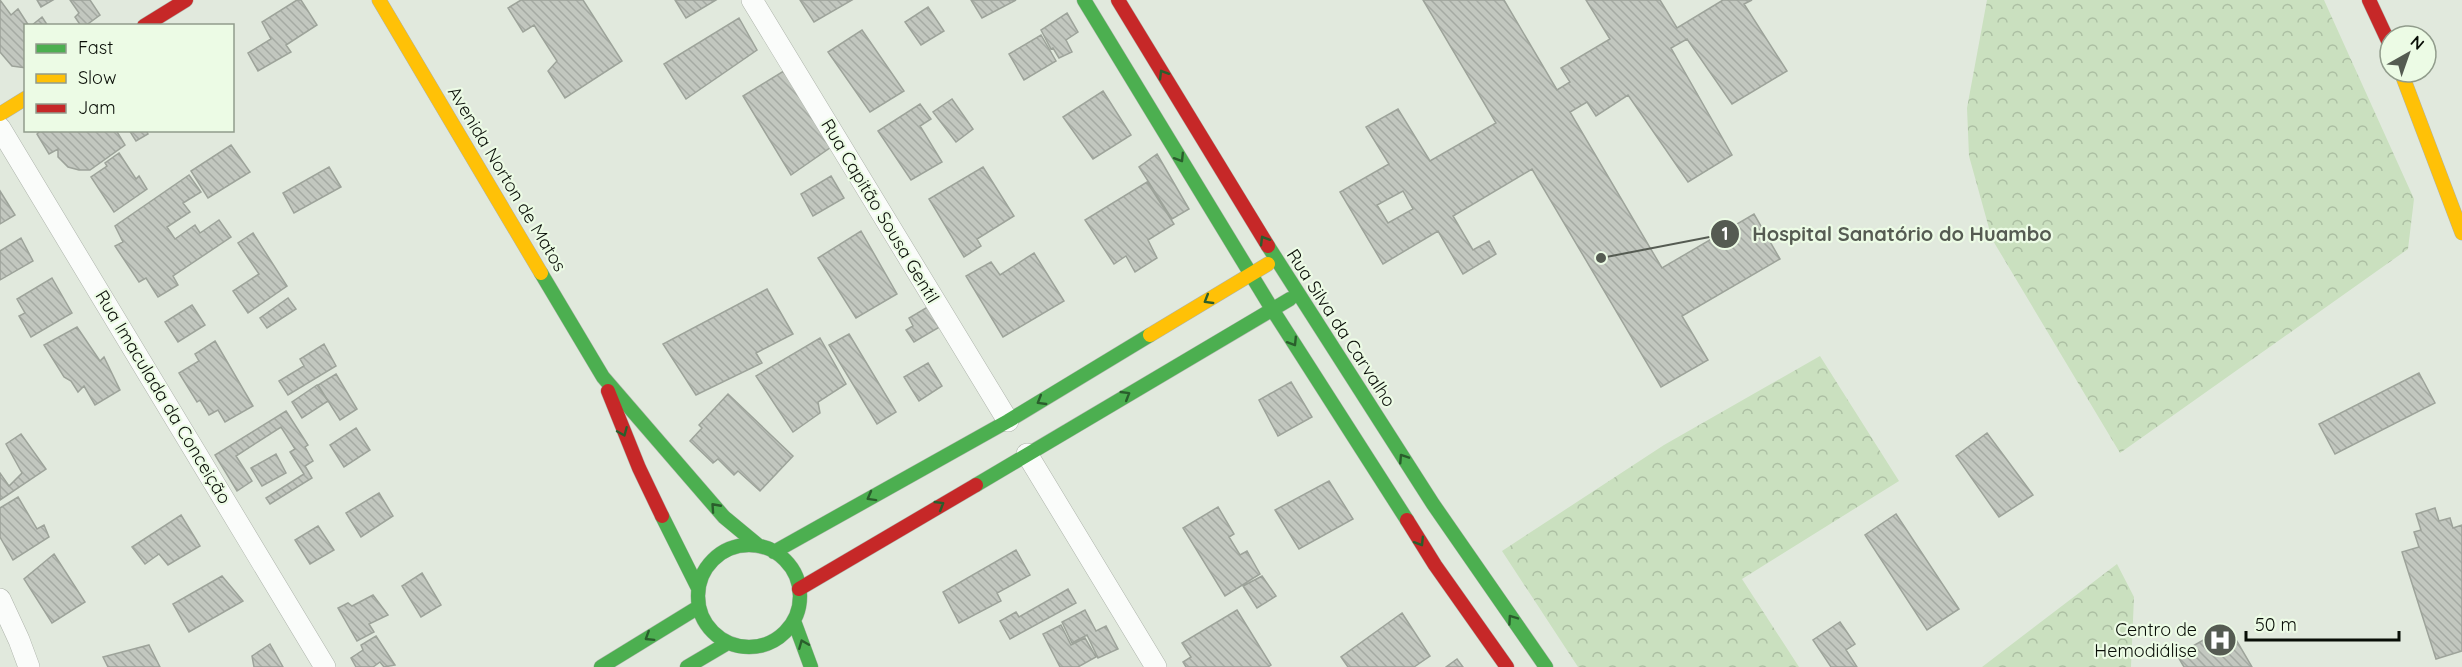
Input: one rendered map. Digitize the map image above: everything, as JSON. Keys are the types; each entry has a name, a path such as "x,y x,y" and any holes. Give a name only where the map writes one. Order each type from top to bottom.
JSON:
{"street":[{"path":"147,24 186,0"},
{"name":"Avenida Norton de Matos","path":"379,0 603,377 724,517 759,546"},
{"name":"Rua Capitão Sousa Gentil","path":"752,0 1008,421"},
{"name":"Rua Silva da Carvalho","path":"1084,0 1272,309 1435,565 1515,657 1546,667"},
{"name":"Rua Silva da Carvalho","path":"1118,0 1276,259 1461,547 1515,657"},
{"path":"2369,0 2380,24"},
{"path":"2406,84 2462,233"},
{"path":"0,114 24,99"},
{"name":"Rua Imaculada da Conceição","path":"0,128 325,667"},
{"path":"774,552 1008,421 1276,259"},
{"path":"799,589 1298,294"},
{"name":"Avenida Norton de Matos","path":"603,377 614,410 639,468 698,588"},
{"path":"1027,454 1156,667"},
{"path":"687,667 732,644 763,645 786,631 794,621 798,611 799,589 795,574 786,561 774,552 759,546 738,546 720,554 705,569 698,588 697,608 708,626 732,644 748,660"},
{"path":"0,599 20,640 29,667"},
{"path":"602,667 697,608"},
{"path":"794,621 812,667"}],"green space":[{"path":"1987,0 2324,0 2414,199 2408,249 2120,453 1992,239 1969,156 1967,108"},
{"path":"1820,356 1899,481 1742,579 1799,667 1578,667 1502,551 1664,445"},
{"path":"2117,564 2134,597 2131,667 1982,667"}],"building":[{"path":"0,0 11,15 18,9 28,24 24,24 24,68 12,66 0,52"},
{"path":"37,0 53,0 41,7"},
{"path":"70,0 90,0 100,15 88,24 80,24 75,17 79,13"},
{"path":"297,0 301,0 317,25 286,45 291,52 258,71 248,53 271,39 262,22"},
{"path":"521,0 583,0 622,61 565,98 548,71 557,61 534,25 523,32 508,8"},
{"path":"675,0 716,0 686,18"},
{"path":"800,0 852,0 814,22"},
{"path":"971,0 1016,0 982,18"},
{"path":"1423,0 1504,0 1557,90 1570,82 1561,68 1610,39 1586,0 1660,0 1677,28 1723,0 1752,0 1744,4 1787,71 1732,104 1687,39 1671,48 1732,155 1688,182 1628,95 1596,116 1587,102 1570,112 1662,268 1754,214 1780,259 1682,316 1708,360 1661,387 1532,169 1453,216 1473,250 1489,241 1496,254 1463,274 1438,231 1383,264 1340,192 1389,164 1366,127 1398,109 1430,161 1496,123","holes":["1403,191 1413,209 1388,223 1377,205"]},
{"path":"928,7 944,31 921,45 905,22"},
{"path":"1067,13 1078,32 1066,40 1072,52 1059,58 1053,48 1051,49 1041,30"},
{"path":"42,17 47,24 33,24"},
{"path":"739,18 757,50 686,99 664,64"},
{"path":"862,30 904,91 870,112 828,52"},
{"path":"1041,35 1056,61 1024,80 1009,54"},
{"path":"787,69 834,145 791,175 743,96"},
{"path":"1103,91 1131,135 1093,159 1063,117"},
{"path":"952,99 973,129 956,142 933,112"},
{"path":"920,104 931,119 920,126 942,162 911,180 878,131"},
{"path":"39,132 117,132 125,145 90,170 79,170 68,167 58,157 58,149 49,154 37,134"},
{"path":"130,132 147,132 148,134 136,141"},
{"path":"231,145 250,172 208,198 191,171"},
{"path":"119,153 136,179 139,176 147,189 114,212 91,177 107,166 105,163"},
{"path":"1157,154 1189,209 1172,219 1139,167"},
{"path":"329,167 341,187 294,213 283,193"},
{"path":"983,167 1014,216 977,239 981,246 964,257 929,199"},
{"path":"189,175 201,192 183,203 190,212 167,227 175,239 195,225 200,233 219,220 231,237 173,276 178,285 158,297 146,278 139,282 115,246 123,242 115,226"},
{"path":"831,176 844,198 813,216 801,194"},
{"path":"1147,182 1174,224 1148,240 1157,258 1135,272 1126,256 1114,264 1085,220"},
{"path":"0,191 15,215 0,224"},
{"path":"861,231 897,294 856,318 818,258"},
{"path":"253,233 287,286 248,313 233,291 259,274 238,243"},
{"path":"21,238 33,261 0,280 0,251"},
{"path":"1034,253 1064,301 1003,337 966,276 991,262 1000,275"},
{"path":"52,278 72,313 31,337 19,316 25,313 17,299"},
{"path":"767,289 793,334 756,353 762,363 696,395 663,344"},
{"path":"288,298 296,309 267,328 260,318"},
{"path":"192,305 205,325 178,342 165,322"},
{"path":"931,305 943,325 914,342 906,330 913,326 909,318"},
{"path":"77,327 100,361 104,357 120,390 95,405 84,386 78,392 71,381 64,377 44,345"},
{"path":"849,334 896,412 877,424 829,345"},
{"path":"820,338 846,384 818,402 820,413 793,432 756,376"},
{"path":"215,341 253,406 225,422 218,410 209,415 200,400 197,402 179,373 199,361 195,354"},
{"path":"324,344 336,366 288,395 279,381 304,366 300,359"},
{"path":"928,363 942,386 919,401 904,377"},
{"path":"2419,373 2435,403 2335,454 2319,424"},
{"path":"336,374 357,409 340,420 318,385"},
{"path":"1291,382 1312,417 1278,436 1259,400"},
{"path":"317,385 328,401 302,418 292,402"},
{"path":"728,394 793,456 760,491 738,471 734,475 718,459 713,463 690,441 702,428 699,425"},
{"path":"286,411 308,445 305,447 313,461 305,466 312,478 270,504 266,498 304,474 290,452 295,449 281,427 236,456 252,481 237,491 215,455"},
{"path":"356,428 370,450 344,467 330,445"},
{"path":"1987,433 2033,495 1999,517 1956,456"},
{"path":"21,434 46,469 0,500 0,473 9,486 22,473 6,444"},
{"path":"276,454 286,473 262,486 251,468"},
{"path":"1329,481 1353,519 1299,549 1275,510"},
{"path":"379,493 393,516 361,537 346,513"},
{"path":"18,497 37,529 44,525 49,537 13,560 0,537 0,508"},
{"path":"1218,507 1234,534 1229,537 1240,555 1247,551 1260,574 1225,596 1183,528"},
{"path":"2435,508 2439,521 2450,518 2453,528 2462,525 2462,651 2436,659 2402,552 2419,547 2414,532 2421,530 2416,514"},
{"path":"1896,514 1959,609 1927,630 1865,535"},
{"path":"181,515 200,546 168,565 159,554 145,564 132,547"},
{"path":"318,526 334,550 310,564 295,540"},
{"path":"1016,550 1030,575 997,593 1001,601 959,623 943,592"},
{"path":"54,554 85,602 52,623 24,579"},
{"path":"422,573 441,605 421,617 402,586"},
{"path":"222,576 243,601 189,632 173,604"},
{"path":"1262,576 1276,596 1257,608 1243,586"},
{"path":"1068,589 1076,603 1010,639 1000,621 1016,612 1019,617"},
{"path":"373,595 388,615 369,624 374,632 357,641 338,608 348,603 352,606"},
{"path":"1085,610 1096,631 1106,626 1118,649 1098,658 1087,635 1072,643 1062,622"},
{"path":"1237,610 1271,665 1268,667 1186,667 1183,662 1191,657 1182,643"},
{"path":"1402,613 1430,656 1414,667 1348,667 1341,657"},
{"path":"1840,622 1855,644 1846,650 1857,667 1831,667 1813,640"},
{"path":"1061,625 1071,645 1085,638 1096,657 1078,667 1060,667 1043,634"},
{"name":"Centro de Hemodiálise","path":"2228,626 2252,667 2184,667 2177,655"},
{"path":"376,636 395,665 384,667 380,662 373,667 356,667 351,658 363,650 361,645"},
{"path":"270,644 283,667 254,667 252,656"},
{"path":"149,645 160,667 108,667 103,657"},
{"path":"1457,659 1463,667 1446,667"}],"traffic: fast":[{"path":"1084,0 1272,309 1407,520"},
{"path":"1268,246 1433,504 1546,667"},
{"path":"541,273 603,377 724,517 759,546"},
{"path":"976,485 1290,299"},
{"path":"774,552 1008,421 1150,335"},
{"path":"662,516 698,588"},
{"path":"749,545 768,549 785,560 796,577 800,596 796,615 785,632 768,643 749,647 730,643 713,632 702,615 698,596 702,577 713,560 730,549 749,545"},
{"path":"601,667 697,608"},
{"path":"794,621 811,667"},
{"path":"687,667 726,644"}],"traffic: slow":[{"path":"379,0 541,273"},
{"path":"2406,84 2462,233"},
{"path":"0,114 24,99"},
{"path":"1150,335 1268,264"}],"traffic: jam":[{"path":"147,24 186,0"},
{"path":"1118,0 1268,246"},
{"path":"2369,0 2380,24"},
{"path":"608,391 639,468 662,516"},
{"path":"799,589 976,485"},
{"path":"1407,520 1435,565 1507,667"}],"place":[{"name":"Hospital Sanatório do Huambo","path":"1601,258"},
{"name":"Centro de Hemodiálise","path":"2220,640"}]}
